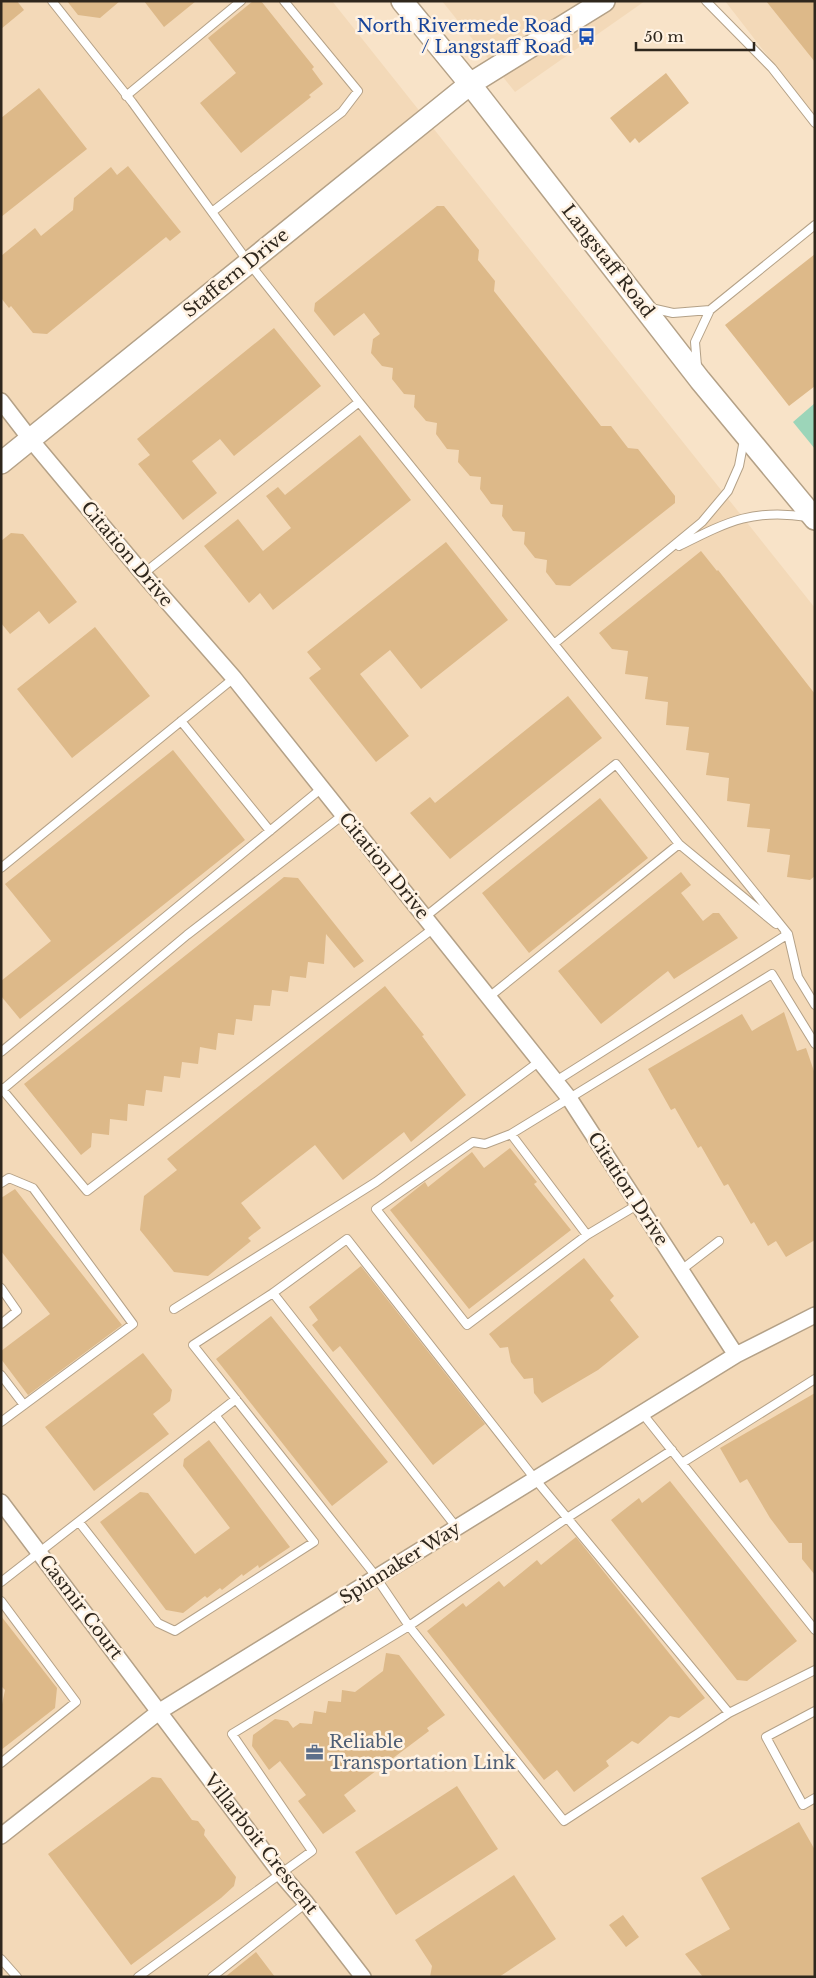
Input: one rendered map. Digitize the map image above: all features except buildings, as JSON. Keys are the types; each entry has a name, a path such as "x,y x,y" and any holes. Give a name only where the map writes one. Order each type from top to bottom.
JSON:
{"street":[{"name":"Langstaff Road","path":"402,1 470,84 700,380 814,519"},
{"name":"Staffern Drive","path":"1,462 470,84 604,1"},
{"name":"Citation Drive","path":"1,400 30,440 234,678 556,1081 569,1098 736,1355"},
{"name":"Spinnaker Way","path":"1,1836 160,1711 736,1355 815,1315"},
{"name":"Casmir Court","path":"1,1502 160,1711"},
{"name":"Villarboit Crescent","path":"160,1711 281,1874 363,1977"}],"lane":[{"path":"52,1 126,96 248,263 788,934 798,977 815,1005"},
{"path":"126,96 241,1"},
{"path":"212,212 342,112 358,91 284,1"},
{"path":"706,1 772,68 815,123"},
{"path":"700,380 695,361 695,342 710,310 815,225"},
{"path":"644,306 667,313 710,310"},
{"path":"143,574 359,402"},
{"path":"554,644 702,522 728,491 739,466 745,434"},
{"path":"670,550 741,517 789,514 814,519"},
{"path":"1,868 234,678"},
{"path":"181,721 270,831"},
{"path":"343,815 187,935 2,1089 87,1191 429,922 616,764 680,844 788,934"},
{"path":"1,1052 322,788"},
{"path":"489,997 680,844"},
{"path":"556,1081 788,934"},
{"path":"637,1205 587,1235 467,1325 376,1209 473,1142 485,1144 511,1134 772,974 815,1044"},
{"path":"174,1309 376,1182 540,1061"},
{"path":"511,1134 587,1235"},
{"path":"1,1183 9,1178 33,1188 133,1324 1,1422"},
{"path":"729,1713 535,1479 347,1238 273,1294 194,1345 376,1578 409,1626 564,1821 729,1713 815,1670"},
{"path":"680,1271 719,1241"},
{"path":"1,1288 17,1311 1,1324"},
{"path":"273,1294 457,1528"},
{"path":"1,1375 24,1405"},
{"path":"682,1463 815,1379"},
{"path":"1,1582 236,1399"},
{"path":"642,1413 815,1630"},
{"path":"79,1522 158,1623 175,1631 314,1542 215,1415"},
{"path":"138,1977 312,1851 232,1734 409,1626 567,1518 672,1450"},
{"path":"1,1601 76,1702 1,1763"},
{"path":"815,1711 766,1737 803,1804 815,1798"},
{"path":"212,1977 306,1903"},
{"path":"1,1959 17,1977"}],"shaded area":[{"path":"1,1 332,1 815,608 815,1977 1,1977"},
{"path":"442,1 645,1 515,92"},
{"path":"725,1 815,1 815,117"}],"green space":[{"path":"815,403 815,449 793,422"}],"place":[{"name":"North Rivermede Road / Langstaff Road","path":"586,36"},
{"name":"Reliable Transportation Link","path":"315,1752"}]}
